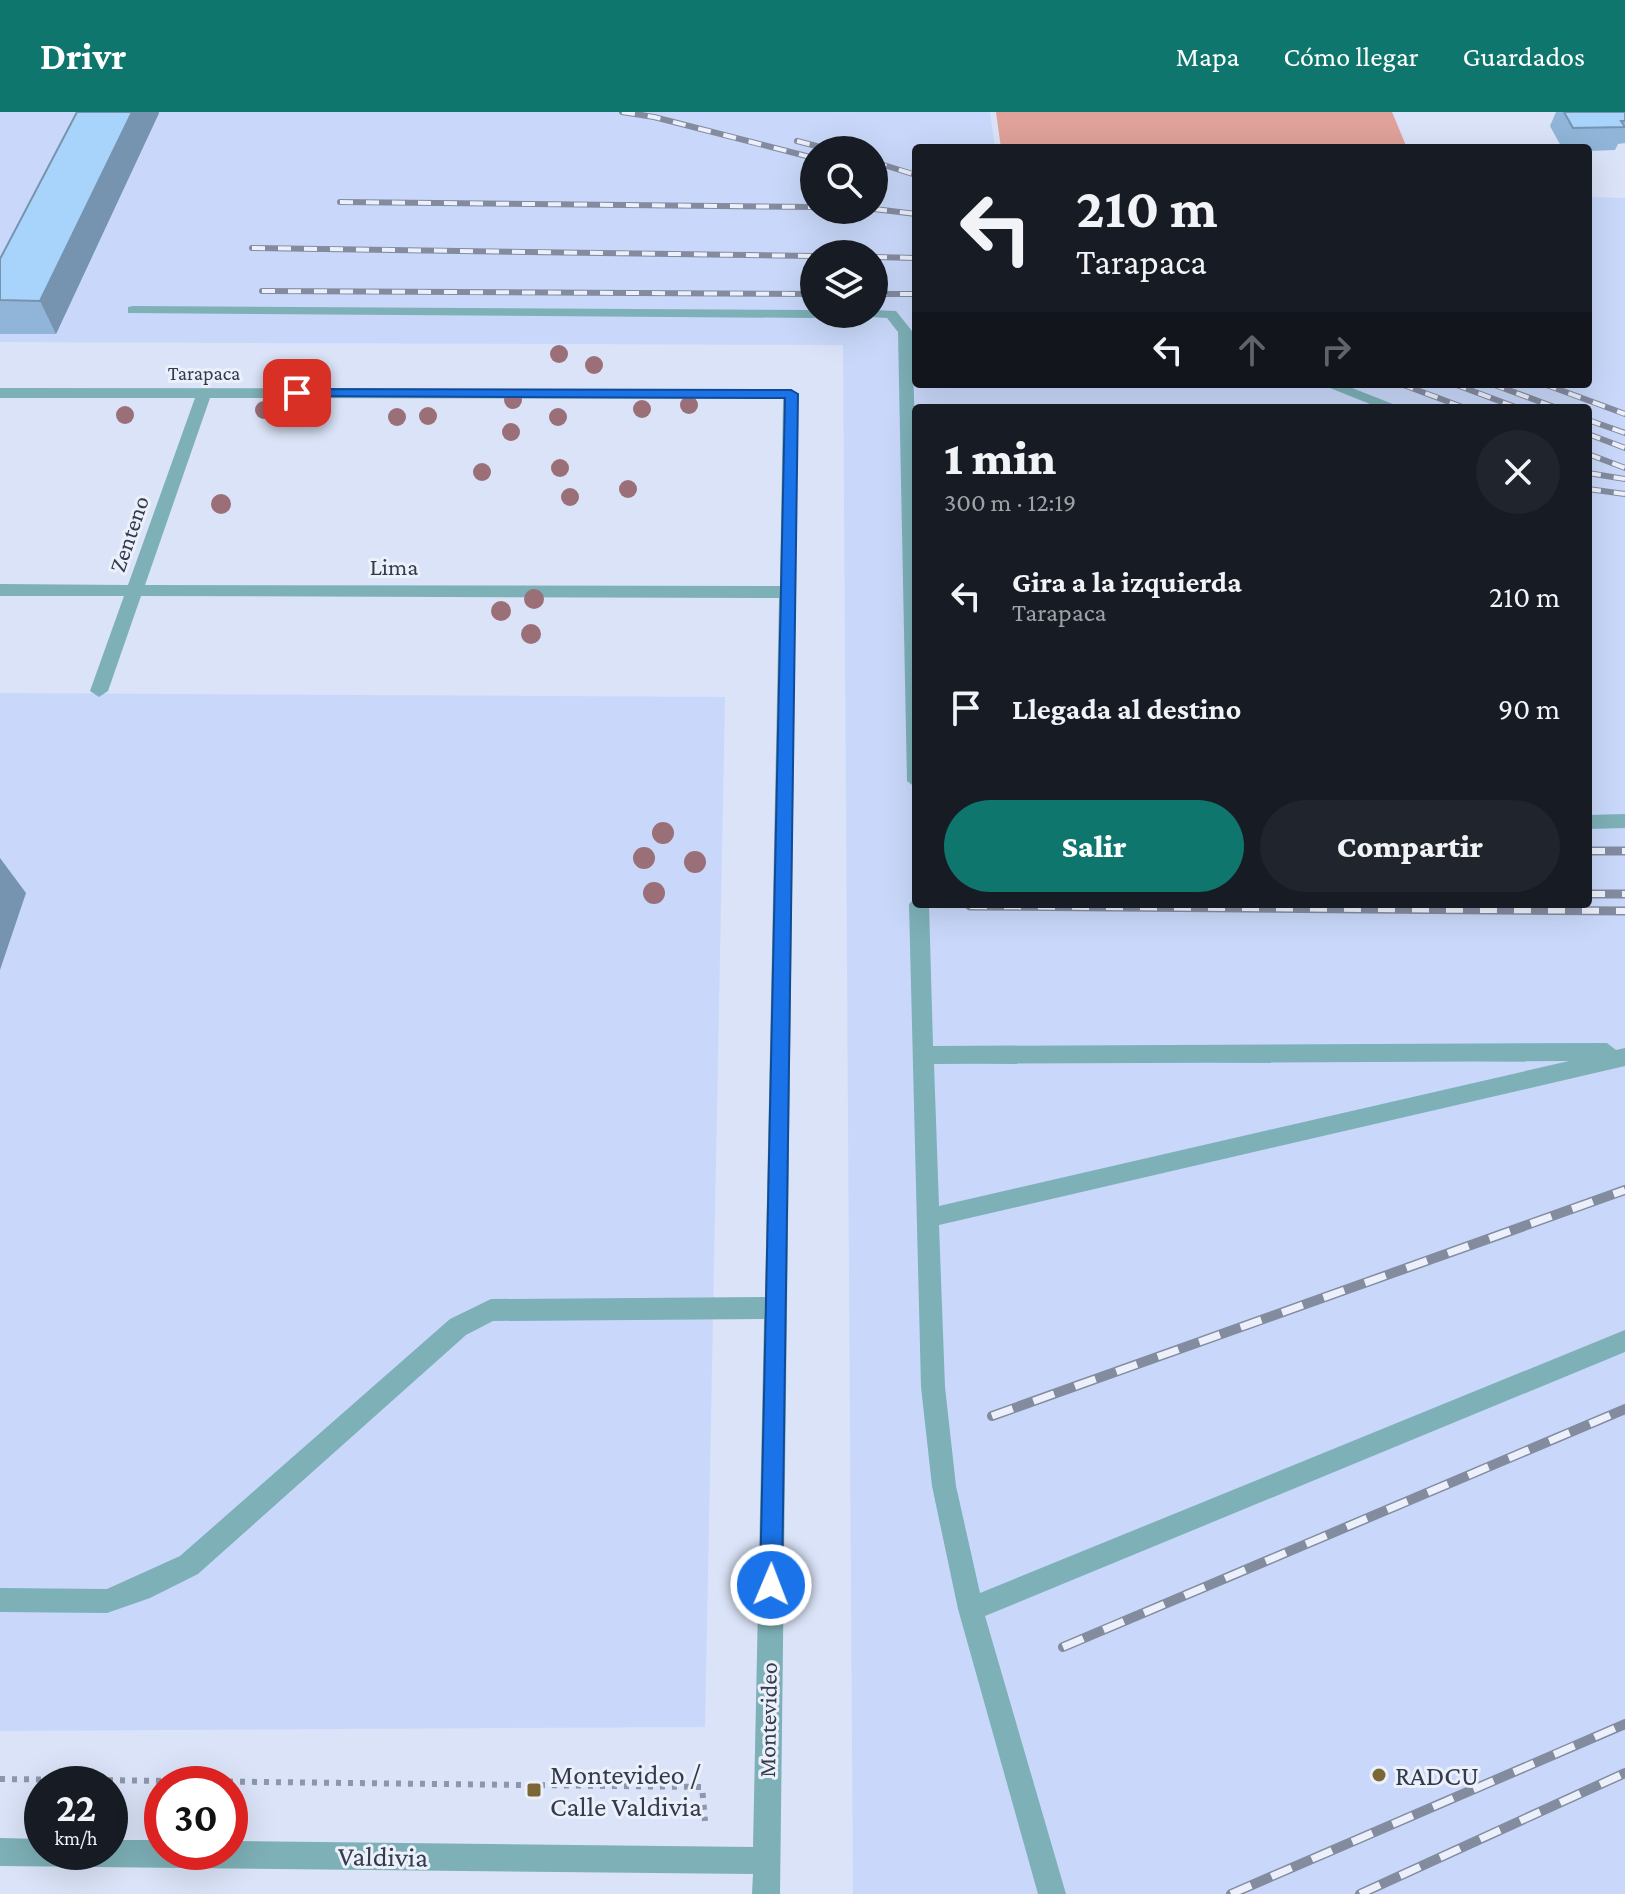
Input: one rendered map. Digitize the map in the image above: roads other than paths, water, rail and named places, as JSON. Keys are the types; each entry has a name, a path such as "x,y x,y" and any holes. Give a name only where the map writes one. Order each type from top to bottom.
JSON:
{"street":[{"path":"133,310 800,314"},
{"path":"888,314 911,331 912,441"},
{"path":"1338,388 1384,404"},
{"name":"Tarapaca","path":"0,393 791,394"},
{"name":"Zenteno","path":"99,691 204,393"},
{"name":"Montevideo","path":"766,1894 791,394"},
{"name":"Lima","path":"0,590 788,592"},
{"path":"1592,822 1625,821"},
{"path":"919,908 933,1387 944,1486 971,1609 1052,1894"},
{"path":"923,1055 1625,1055"},
{"path":"928,1218 1625,1055"},
{"path":"0,1600 107,1601 141,1589 189,1565 458,1327 491,1310 776,1308"},
{"path":"971,1609 1625,1341"},
{"name":"Valdivia","path":"0,1852 766,1861"}],"railway":[{"path":"622,112 654,117 800,154"},
{"path":"888,166 912,174"},
{"path":"340,202 800,207"},
{"path":"888,211 912,214"},
{"path":"252,248 800,256"},
{"path":"888,257 912,258"},
{"path":"262,291 800,294"},
{"path":"888,294 912,294"},
{"path":"1412,388 1454,404"},
{"path":"1465,388 1507,404"},
{"path":"1503,388 1546,404"},
{"path":"1555,388 1625,414"},
{"path":"1592,421 1625,433"},
{"path":"1592,436 1625,448"},
{"path":"1592,456 1625,468"},
{"path":"1592,474 1625,479"},
{"path":"1592,490 1625,494"},
{"path":"1592,851 1625,851"},
{"path":"1592,894 1625,894"},
{"path":"1232,908 1625,911"},
{"path":"992,1416 1625,1190"},
{"path":"1063,1647 1625,1409"},
{"path":"1231,1894 1625,1724"},
{"path":"1360,1894 1625,1773"}],"place":[{"name":"RADCU","path":"1379,1775"},
{"name":"Montevideo / Calle Valdivia","path":"534,1790"}]}
